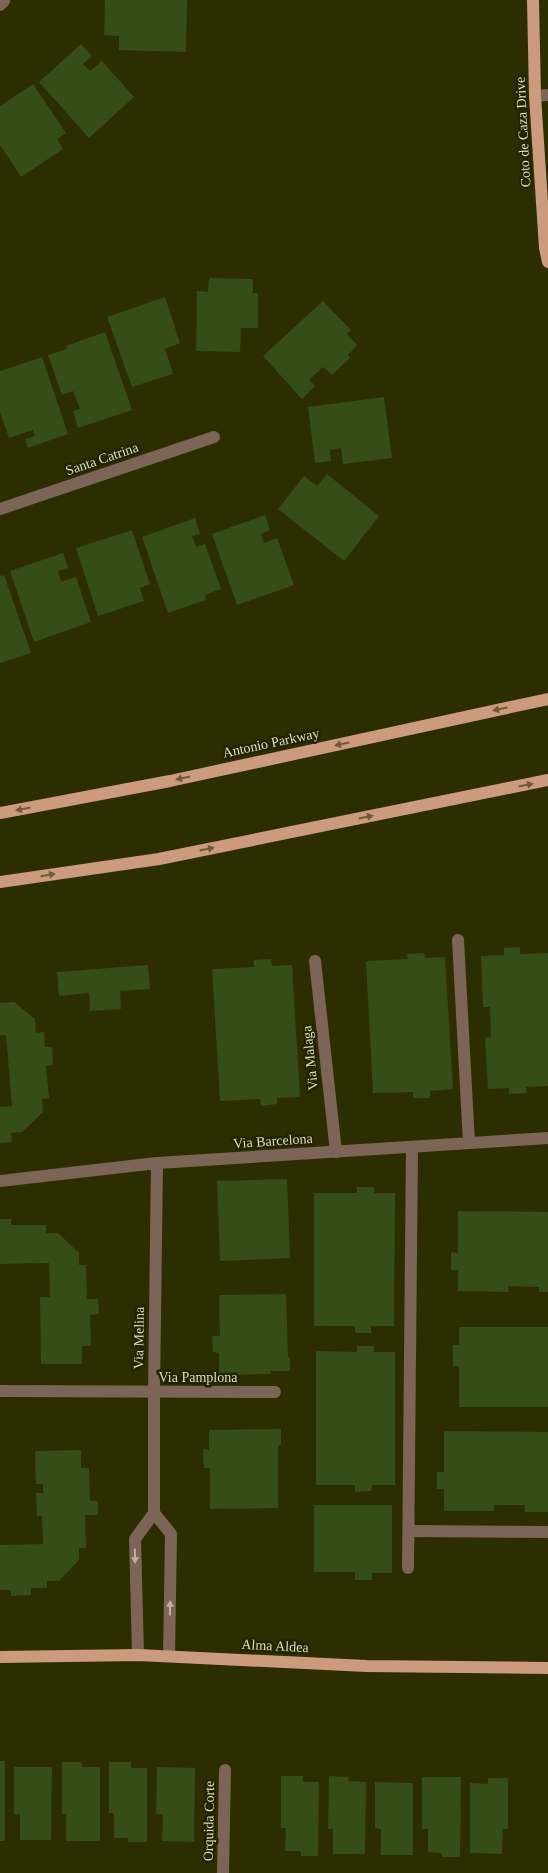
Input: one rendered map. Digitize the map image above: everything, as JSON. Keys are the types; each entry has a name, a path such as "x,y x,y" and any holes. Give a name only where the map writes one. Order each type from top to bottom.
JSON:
{"main road":[{"name":"Coto de Caza Drive","path":"533,0 542,96 545,248 548,262"},
{"name":"Antonio Parkway","path":"0,813 170,781 548,699"},
{"path":"0,882 159,858 548,780"},
{"name":"Alma Aldea","path":"0,1657 138,1655 366,1666 548,1668"}],"street":[{"name":"Santa Catrina","path":"0,509 214,437"},
{"path":"458,940 469,1144"},
{"name":"Via Malaga","path":"315,960 336,1152"},
{"name":"Via Barcelona","path":"0,1181 157,1163 548,1138"},
{"path":"408,1568 412,1148"},
{"name":"Via Melina","path":"154,1513 157,1163"},
{"name":"Via Pamplona","path":"0,1390 275,1392"},
{"path":"138,1655 135,1539 154,1513 171,1534 168,1656"},
{"path":"409,1531 548,1532"},
{"name":"Orquida Corte","path":"223,1873 225,1770"}],"building":[{"path":"105,0 187,0 186,52 119,50 119,36 104,35"},
{"path":"81,44 92,56 83,64 90,71 102,61 134,97 89,138 39,82"},
{"path":"33,84 66,133 57,139 63,149 21,177 0,145 0,106"},
{"path":"209,278 253,279 253,293 258,293 258,328 241,328 240,352 196,351 197,291 208,292"},
{"path":"165,297 180,343 165,349 173,374 132,387 107,317"},
{"path":"323,301 351,330 347,334 357,345 348,355 350,358 332,375 323,367 309,380 315,386 302,399 263,356"},
{"path":"105,332 132,410 78,428 73,411 80,409 73,391 62,395 48,355 67,349 66,346"},
{"path":"42,357 68,434 28,448 25,439 35,436 33,430 9,438 0,412 0,371"},
{"path":"384,397 392,458 343,464 341,448 330,450 331,461 315,463 308,407"},
{"path":"327,474 379,516 344,561 278,509 304,476 317,486"},
{"path":"265,515 270,530 261,534 264,543 277,538 294,585 237,605 212,534"},
{"path":"195,518 200,534 192,536 196,547 205,544 221,589 205,595 206,600 168,613 142,537"},
{"path":"132,530 150,584 140,588 144,601 98,616 76,548"},
{"path":"63,553 68,568 58,571 61,582 76,577 91,622 34,642 10,571"},
{"path":"4,575 31,653 0,663 0,576"},
{"path":"520,947 520,954 548,953 548,1086 526,1087 527,1093 509,1094 509,1088 488,1089 485,1038 491,1037 490,1007 483,1007 481,956 504,955 504,948"},
{"path":"424,953 425,958 445,957 453,1089 430,1091 430,1098 413,1098 413,1092 373,1093 366,961 408,959 407,954"},
{"path":"271,959 272,966 292,965 300,1097 277,1098 277,1104 261,1106 260,1099 220,1101 212,969 254,967 254,960"},
{"path":"148,965 150,989 120,991 121,1009 90,1011 89,993 59,996 57,972"},
{"path":"14,1002 35,1019 36,1033 44,1032 45,1047 52,1047 53,1065 46,1066 49,1098 42,1099 43,1112 22,1132 11,1133 12,1142 0,1143 0,1107 12,1106 6,1035 0,1035 0,1003"},
{"path":"287,1179 290,1258 220,1261 217,1181"},
{"path":"357,1187 374,1187 374,1193 395,1193 394,1326 371,1326 371,1333 355,1333 355,1326 314,1326 314,1193 357,1193"},
{"path":"458,1211 548,1212 548,1292 539,1292 539,1287 508,1286 509,1292 458,1291 458,1270 451,1270 451,1252 458,1253"},
{"path":"0,1219 11,1219 11,1225 46,1225 46,1233 58,1233 79,1253 79,1265 86,1265 87,1299 98,1299 99,1314 90,1315 91,1346 82,1346 82,1364 41,1364 40,1297 50,1297 49,1263 0,1264"},
{"path":"286,1294 290,1371 270,1371 271,1374 219,1375 219,1353 213,1352 212,1336 220,1336 219,1295"},
{"path":"459,1327 548,1327 548,1407 459,1407 459,1366 453,1366 453,1345 459,1345"},
{"path":"357,1346 374,1346 374,1352 395,1352 395,1485 372,1485 371,1491 355,1492 355,1485 316,1485 316,1351 357,1352"},
{"path":"281,1429 281,1445 278,1445 278,1508 210,1509 210,1468 204,1468 203,1449 209,1450 209,1430"},
{"path":"444,1431 548,1432 548,1512 525,1512 525,1505 494,1505 494,1511 444,1511 444,1489 437,1489 437,1472 444,1472"},
{"path":"81,1450 81,1468 89,1468 90,1501 98,1501 98,1515 85,1515 86,1548 79,1548 79,1560 59,1581 47,1581 47,1588 31,1588 31,1595 11,1596 11,1590 0,1590 0,1545 43,1544 42,1516 37,1516 36,1493 43,1493 43,1484 36,1484 35,1451"},
{"path":"314,1505 392,1505 392,1573 372,1573 372,1580 355,1580 355,1572 314,1572"},
{"path":"0,1761 5,1761 5,1841 0,1841"},
{"path":"62,1762 82,1762 82,1767 100,1767 100,1841 66,1841 66,1814 62,1814"},
{"path":"109,1762 131,1762 131,1768 147,1768 147,1842 128,1842 128,1838 114,1838 114,1813 109,1813"},
{"path":"14,1767 52,1767 51,1840 20,1840 20,1814 14,1814"},
{"path":"157,1767 195,1768 194,1842 162,1841 163,1814 156,1814"},
{"path":"281,1776 303,1776 303,1782 319,1782 318,1856 301,1856 301,1851 285,1851 286,1828 281,1828"},
{"path":"329,1776 349,1777 348,1781 366,1782 365,1854 333,1854 333,1829 328,1829"},
{"path":"422,1777 461,1777 460,1857 442,1857 442,1853 428,1852 428,1829 422,1829"},
{"path":"488,1778 508,1778 508,1829 503,1829 502,1854 470,1853 470,1783 488,1784"},
{"path":"375,1782 413,1783 413,1855 381,1855 381,1829 375,1828"}]}
